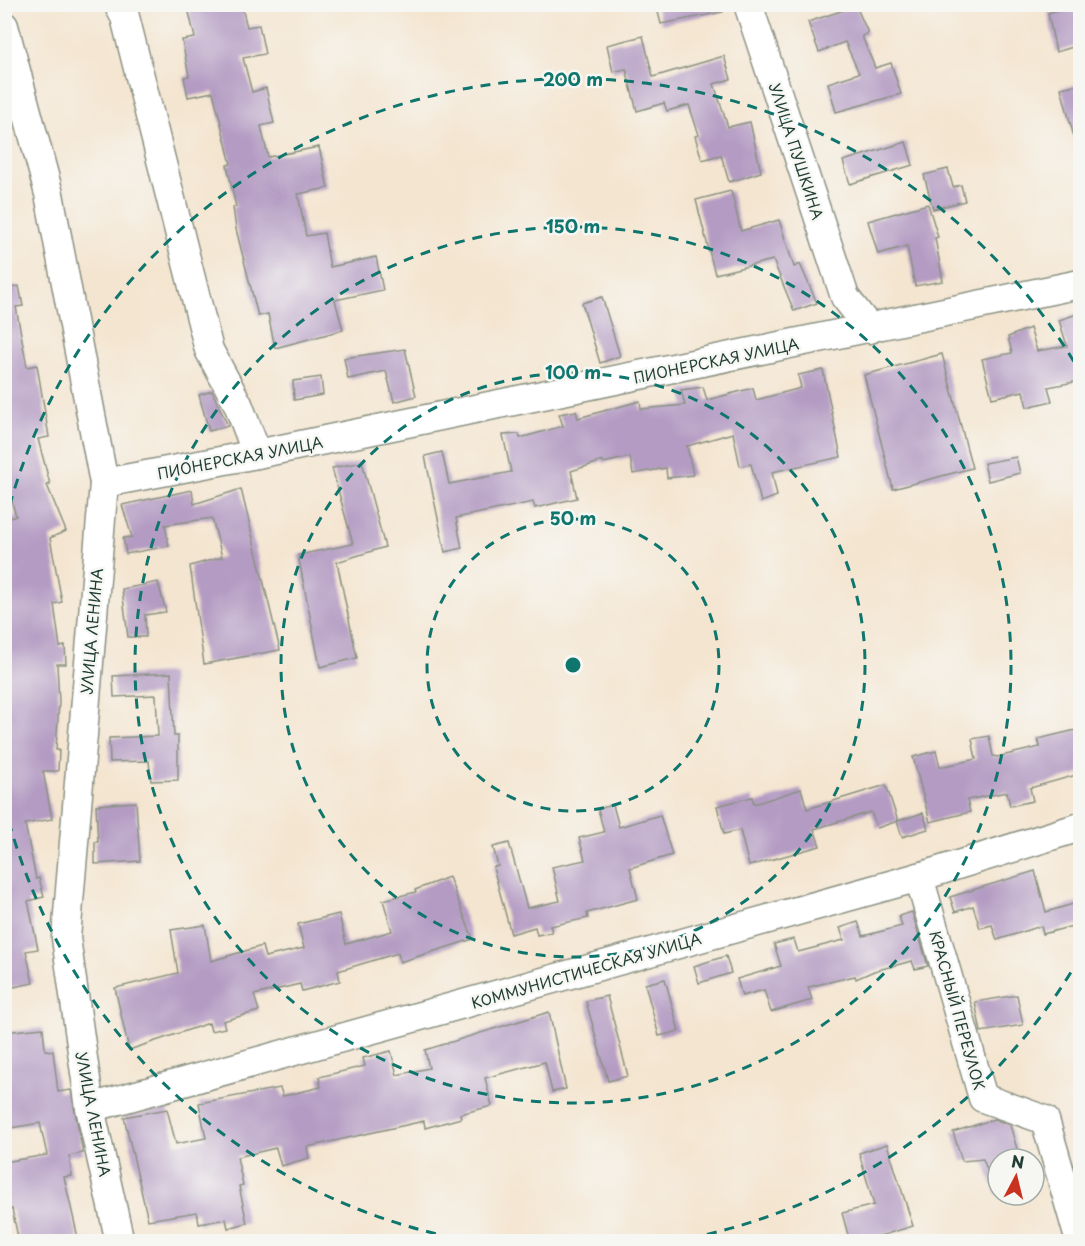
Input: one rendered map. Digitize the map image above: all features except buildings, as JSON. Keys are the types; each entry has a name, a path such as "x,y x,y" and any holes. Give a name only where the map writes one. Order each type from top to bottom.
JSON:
{"street":[{"path":"117,4 125,17 209,350 238,404 257,454"},
{"name":"УЛИЦА ПУШКИНА","path":"748,4 845,297 870,329"},
{"name":"УЛИЦА ЛЕНИНА","path":"4,26 49,194 104,483 66,938 90,1108 120,1242"},
{"name":"ПИОНЕРСКАЯ УЛИЦА","path":"104,483 257,454 1080,284"},
{"path":"825,338 845,297"},
{"name":"КОММУНИСТИЧЕСКАЯ УЛИЦА","path":"90,1108 919,877 1080,827"},
{"name":"КРАСНЫЙ ПЕРЕУЛОК","path":"919,877 984,1098 1045,1120 1080,1242"}]}
